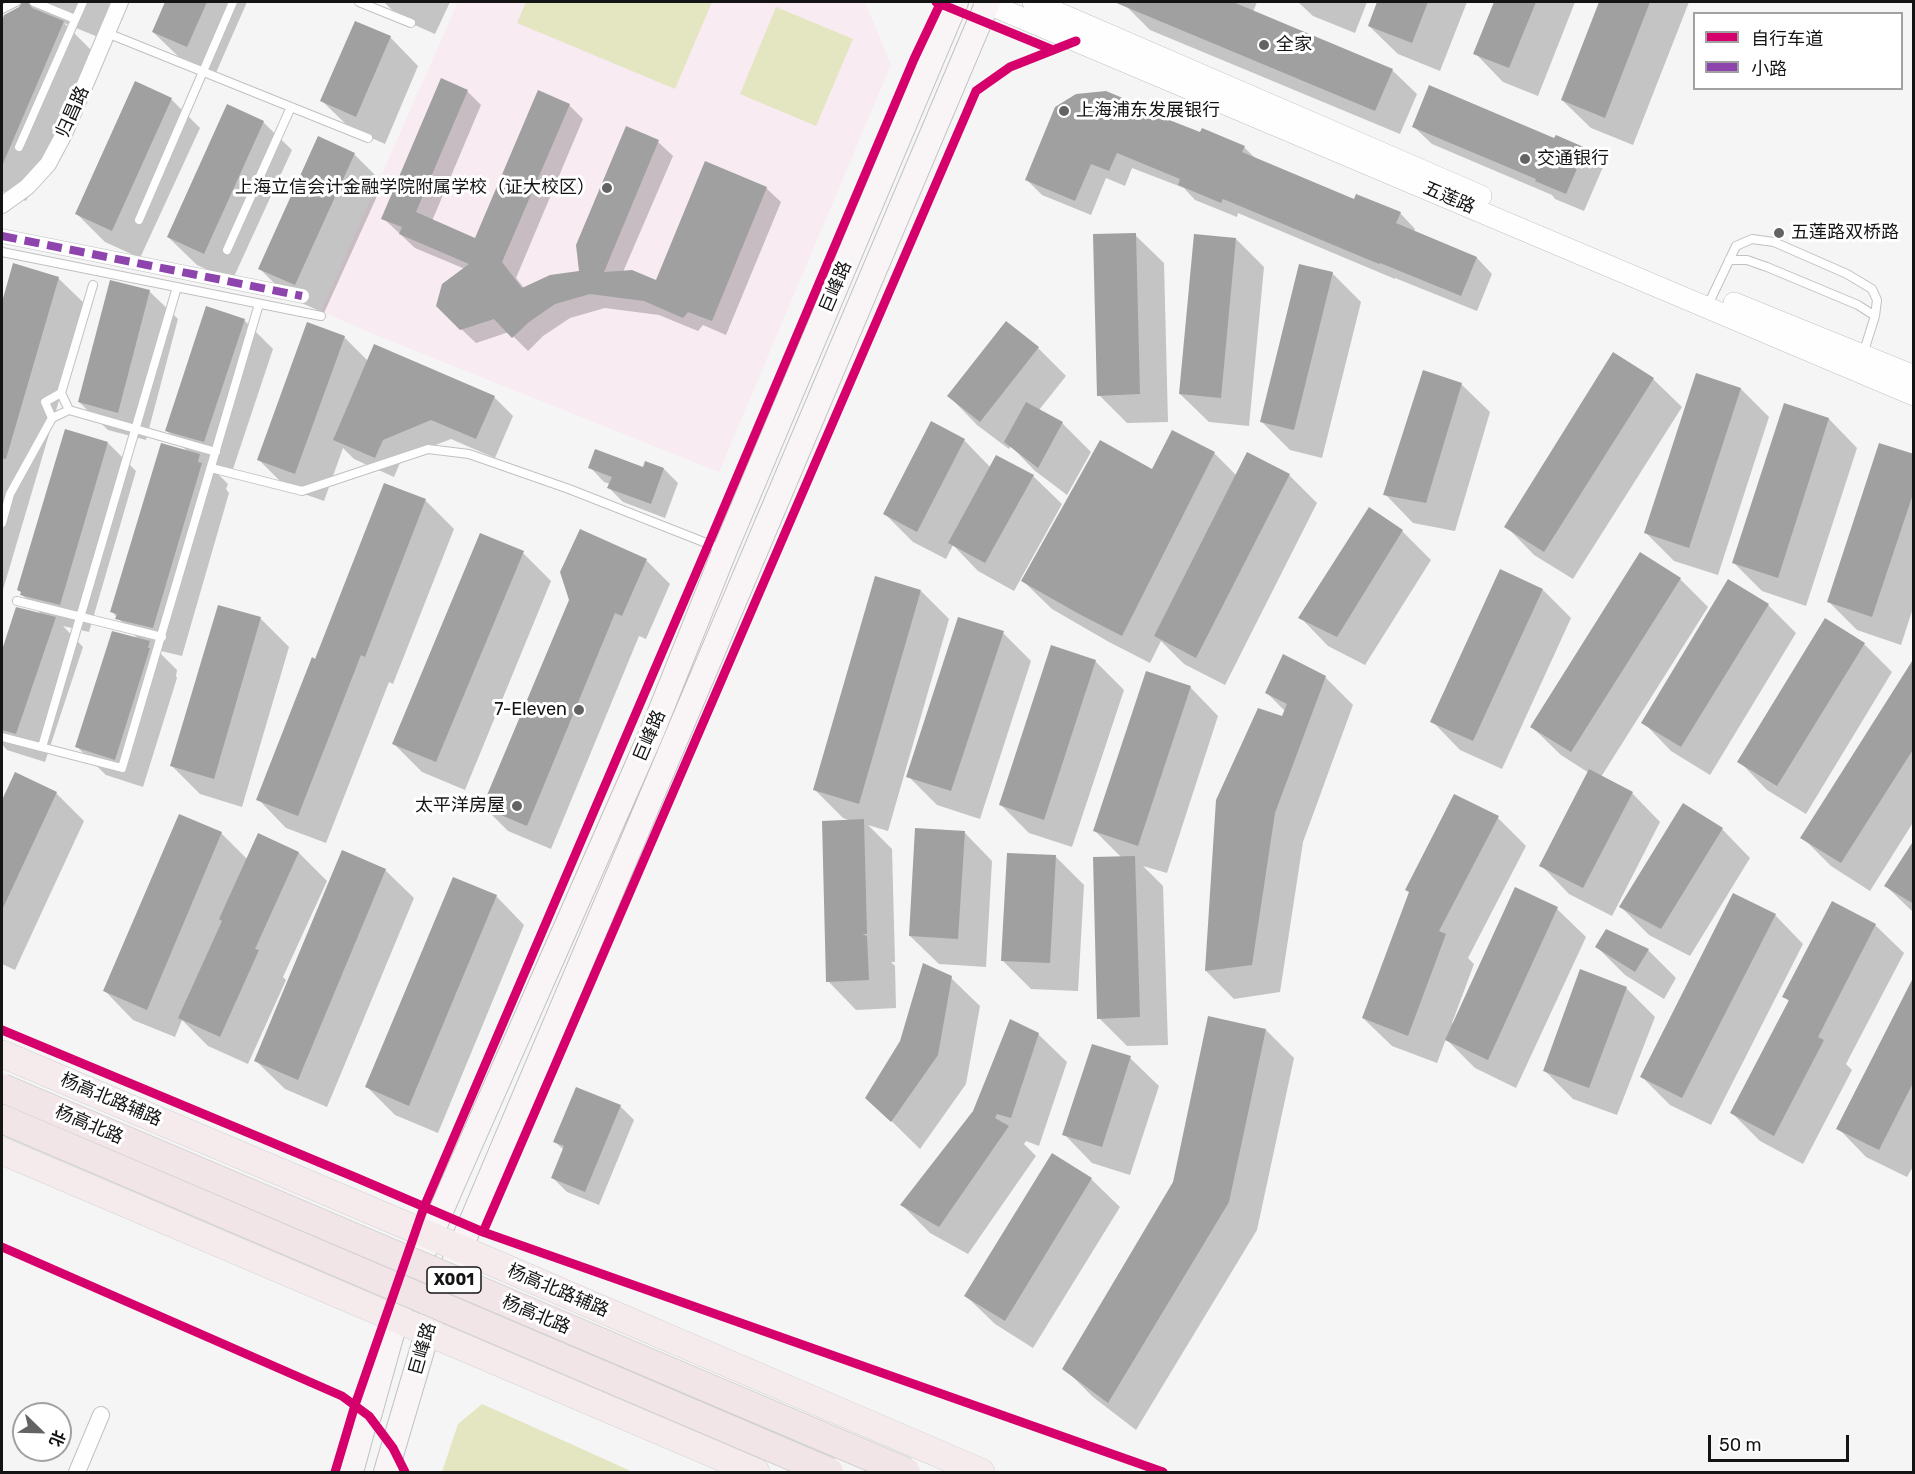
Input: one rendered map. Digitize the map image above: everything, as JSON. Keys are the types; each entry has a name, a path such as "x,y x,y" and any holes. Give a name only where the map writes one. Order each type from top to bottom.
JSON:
{"highway":[{"name":"杨高北路","path":"2,1088 906,1473"},
{"name":"杨高北路","path":"2,1119 829,1473"}],"main road":[{"name":"巨峰路","path":"351,1473 396,1319 450,1188 652,732 725,550 956,2"},
{"name":"巨峰路","path":"386,1473 434,1310 986,2"},
{"name":"杨高北路辅路","path":"2,1054 981,1473"},
{"path":"2,1151 756,1473"}],"street":[{"name":"归昌路","path":"2,205 27,187 48,164 64,135 120,2"},
{"name":"五莲路","path":"986,2 1862,364 1914,395"},
{"name":"五莲路","path":"1033,2 1595,246 1710,301"},
{"path":"2,236 302,296"},
{"name":"五莲路","path":"1862,364 1914,376"},
{"path":"77,1473 100,1415"}],"lane":[{"path":"2,9 16,2"},
{"path":"34,2 75,19"},
{"path":"19,147 83,2"},
{"path":"139,220 233,2"},
{"path":"359,2 411,23"},
{"path":"107,33 368,138"},
{"path":"227,250 291,106"},
{"path":"1710,301 1736,246 1752,239 1774,242 1847,274 1872,289 1876,300 1875,316 1862,364"},
{"path":"2,252 321,316"},
{"path":"1729,261 1747,260 1767,267 1858,305 1875,316"},
{"path":"69,410 62,393 93,285"},
{"path":"42,747 177,287"},
{"path":"2,737 122,768 259,304"},
{"path":"52,418 45,402 62,393"},
{"path":"2,523 6,493 52,418 69,410 216,452"},
{"path":"212,468 302,491 428,449 469,454 569,489 725,550"},
{"path":"17,602 162,637"}],"shaded area":[{"name":"上海立信会计金融学院附属学校（证大校区）","path":"458,2 865,2 891,65 719,472 368,332 321,311"}],"green space":[{"path":"526,2 712,2 675,89 517,23"},
{"path":"776,7 853,39 816,126 740,94"},
{"path":"482,1404 633,1472 442,1472 458,1424"}],"building":[{"path":"22,2 28,2 32,8 64,21 2,166 2,21 4,15 19,7"},
{"path":"165,2 207,2 187,47 152,32"},
{"path":"1114,2 1233,2 1393,69 1375,111"},
{"path":"1377,2 1428,2 1412,43 1368,26"},
{"path":"1494,2 1536,2 1509,68 1473,54"},
{"path":"1599,2 1650,2 1605,118 1561,100"},
{"path":"355,21 391,36 356,117 320,101"},
{"path":"441,78 468,90 416,212 475,238 538,90 570,104 502,262 522,288 550,275 579,271 576,245 626,126 659,140 604,272 632,270 656,280 705,161 767,187 712,321 688,312 683,318 644,301 590,294 555,304 529,322 512,338 494,319 460,330 436,306 442,284 469,264 399,234 402,227 381,219"},
{"path":"135,81 172,98 112,231 75,214"},
{"path":"1429,85 1554,138 1556,135 1586,148 1566,194 1412,127"},
{"path":"1106,91 1137,104 1136,107 1200,132 1202,128 1245,146 1242,152 1354,199 1356,194 1401,212 1396,223 1477,257 1461,296 1223,199 1221,203 1178,185 1180,179 1117,153 1109,171 1091,164 1075,201 1025,180 1055,107 1076,94"},
{"path":"227,104 264,121 204,254 167,237"},
{"path":"318,136 355,153 295,285 258,269"},
{"path":"1136,233 1140,394 1097,396 1093,234"},
{"path":"1194,234 1236,238 1221,398 1179,394"},
{"path":"13,263 59,277 6,459 2,458 2,302"},
{"path":"1299,264 1333,272 1294,430 1260,422"},
{"path":"110,280 150,290 118,413 78,402"},
{"path":"206,306 245,319 204,442 165,431"},
{"path":"1006,321 1039,347 980,422 947,396"},
{"path":"307,322 345,336 295,474 257,460"},
{"path":"374,344 495,396 476,439 431,420 383,440 375,458 333,440"},
{"path":"1613,352 1654,378 1544,552 1504,527"},
{"path":"1423,370 1462,383 1426,503 1383,495"},
{"path":"1696,373 1741,388 1689,548 1644,533"},
{"path":"1026,402 1063,422 1038,468 1004,442"},
{"path":"1784,403 1829,418 1778,578 1732,563"},
{"path":"931,421 965,439 917,532 883,514"},
{"path":"65,429 108,442 60,605 20,595 21,592 17,590"},
{"path":"1172,430 1215,452 1122,636 1021,581 1100,440 1152,469"},
{"path":"161,443 200,454 198,462 202,463 153,628 115,619 117,614 110,612"},
{"path":"1879,443 1914,454 1914,491 1872,617 1827,602"},
{"path":"595,449 643,467 645,461 664,468 651,504 607,488 612,477 588,468"},
{"path":"1247,452 1290,474 1196,658 1154,636"},
{"path":"996,455 1034,475 985,563 948,543"},
{"path":"384,483 426,499 365,657 361,655 298,816 256,800 312,657 315,659"},
{"path":"1369,507 1403,530 1337,637 1298,618"},
{"path":"580,529 647,559 622,616 615,613 527,826 482,807 569,600 560,572"},
{"path":"480,533 524,551 436,762 392,744"},
{"path":"1640,552 1681,578 1571,752 1530,727"},
{"path":"1500,569 1543,589 1473,741 1430,722"},
{"path":"875,576 921,590 859,804 813,790"},
{"path":"1728,579 1769,604 1681,747 1641,723"},
{"path":"218,605 261,617 214,779 170,766"},
{"path":"16,607 56,617 16,734 2,730 2,650"},
{"path":"958,617 1004,631 951,791 906,777"},
{"path":"1825,618 1865,643 1777,786 1737,762"},
{"path":"112,631 150,641 148,648 150,648 115,760 75,747"},
{"path":"1051,645 1096,660 1044,820 999,805"},
{"path":"1283,654 1326,676 1275,813 1252,965 1205,971 1216,800 1258,708 1282,716 1287,704 1265,693"},
{"path":"1914,658 1914,748 1841,863 1800,838"},
{"path":"1146,671 1191,686 1138,846 1093,831"},
{"path":"1589,769 1633,792 1583,888 1539,866"},
{"path":"15,772 57,792 2,910 2,800"},
{"path":"1454,794 1499,816 1439,931 1446,934 1408,1036 1362,1018 1409,892 1405,890"},
{"path":"1683,803 1723,828 1661,929 1619,907"},
{"path":"179,814 222,832 147,1010 103,991"},
{"path":"864,819 867,934 862,934 867,936 869,980 826,982 822,821"},
{"path":"915,828 965,831 958,939 909,936"},
{"path":"258,833 299,852 255,949 259,950 220,1037 178,1018 222,921 219,919"},
{"path":"1914,840 1914,904 1884,886"},
{"path":"342,850 386,869 298,1080 254,1061"},
{"path":"1007,853 1056,855 1050,963 1001,961"},
{"path":"1135,856 1140,1017 1097,1019 1093,857"},
{"path":"453,877 497,895 409,1106 365,1087"},
{"path":"1515,887 1558,907 1488,1060 1445,1040"},
{"path":"1733,893 1776,914 1682,1098 1640,1077"},
{"path":"1832,901 1876,924 1818,1037 1824,1040 1774,1136 1730,1113 1789,1000 1782,997"},
{"path":"1606,929 1649,949 1635,972 1595,947"},
{"path":"923,963 952,976 938,1055 891,1122 865,1098 900,1041"},
{"path":"1580,969 1627,987 1589,1088 1543,1071"},
{"path":"1914,976 1914,1081 1879,1150 1836,1129"},
{"path":"1208,1016 1266,1029 1229,1202 1108,1403 1062,1369 1173,1182"},
{"path":"1010,1019 1039,1033 1011,1118 997,1114 995,1118 1009,1126 939,1227 900,1205 973,1111"},
{"path":"1092,1044 1131,1056 1102,1147 1062,1135"},
{"path":"576,1087 621,1105 585,1192 551,1178 564,1146 553,1142"},
{"path":"1052,1153 1092,1178 1005,1321 964,1296"}],"marked path":[{"path":"2,236 302,296"}],"cycle path":[{"path":"936,2 1053,50"},
{"path":"335,1472 355,1405 424,1207 914,59 941,2"},
{"path":"483,1232 976,91 1010,67 1076,41"},
{"path":"2,1030 483,1232 1163,1472"},
{"path":"2,1247 342,1396 369,1416 393,1448 405,1472"}],"place":[{"name":"全家","path":"1264,45"},
{"name":"上海浦东发展银行","path":"1064,111"},
{"name":"交通银行","path":"1525,159"},
{"name":"上海立信会计金融学院附属学校（证大校区）","path":"607,188"},
{"name":"五莲路双桥路","path":"1779,233"},
{"name":"7-Eleven","path":"579,710"},
{"name":"太平洋房屋","path":"517,806"}]}
